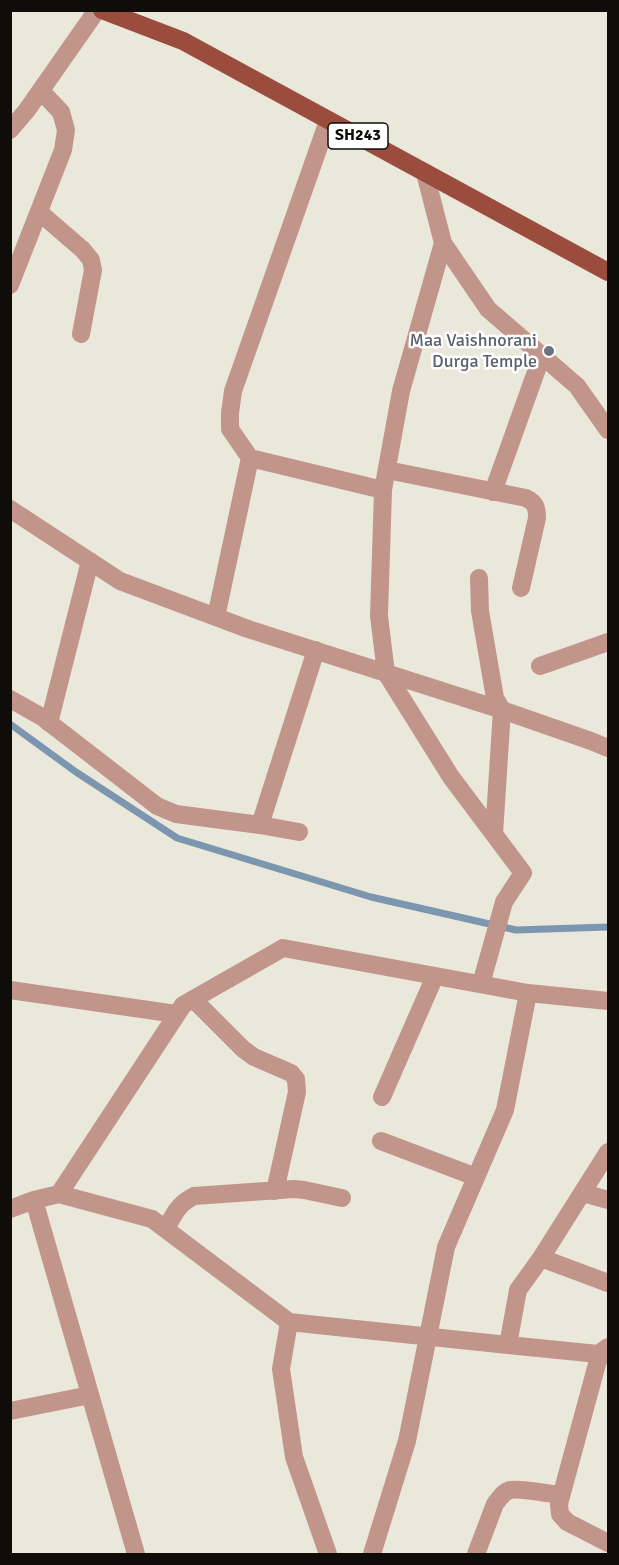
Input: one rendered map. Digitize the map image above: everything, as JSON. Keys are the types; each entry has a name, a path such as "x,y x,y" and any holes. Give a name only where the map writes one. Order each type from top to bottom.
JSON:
{"main road":[{"name":"SH243","path":"102,10 183,41 609,272"}],"street":[{"path":"10,130 97,10"},
{"path":"10,285 63,150 66,130 61,112 40,91"},
{"path":"328,121 233,391 230,429 250,458 383,490"},
{"path":"425,173 442,243 488,309 577,386 609,430"},
{"path":"39,212 83,250 91,260 93,270 81,334"},
{"path":"442,243 401,391 383,490 379,616 386,673 451,777 523,873 504,902 481,984"},
{"path":"493,492 542,355"},
{"path":"216,617 250,458"},
{"path":"387,470 526,498 533,502 537,509 537,518 521,588"},
{"path":"10,509 120,581 249,629 502,710 609,748"},
{"path":"49,723 90,561"},
{"path":"479,578 480,611 495,698 502,710 494,834"},
{"path":"540,666 609,642"},
{"path":"260,825 316,650"},
{"path":"10,699 49,723 165,810 176,814 299,832"},
{"path":"59,1194 183,1005 283,948 528,993 609,1001"},
{"path":"382,1097 435,976"},
{"path":"10,990 176,1014"},
{"path":"372,1554 407,1441 446,1247 505,1110 528,993"},
{"path":"193,999 243,1049 254,1057 291,1073 296,1079 297,1092 274,1191"},
{"path":"381,1141 476,1177"},
{"path":"508,1345 518,1290 609,1152"},
{"path":"166,1229 184,1200 194,1196 304,1190 342,1198"},
{"path":"583,1193 609,1200"},
{"path":"136,1554 85,1375 22,1205 59,1194 152,1219 289,1322 508,1345 606,1352 559,1503 560,1514 567,1522 609,1543"},
{"path":"541,1258 609,1283"},
{"path":"289,1322 281,1369 294,1457 328,1554"},
{"path":"10,1411 90,1395"},
{"path":"476,1554 495,1504 508,1490 561,1495"}],"waterway":[{"path":"10,724 76,772 177,838 371,897 516,930 608,927"}],"place":[{"name":"Maa Vaishnorani Durga Temple","path":"549,351"}]}
